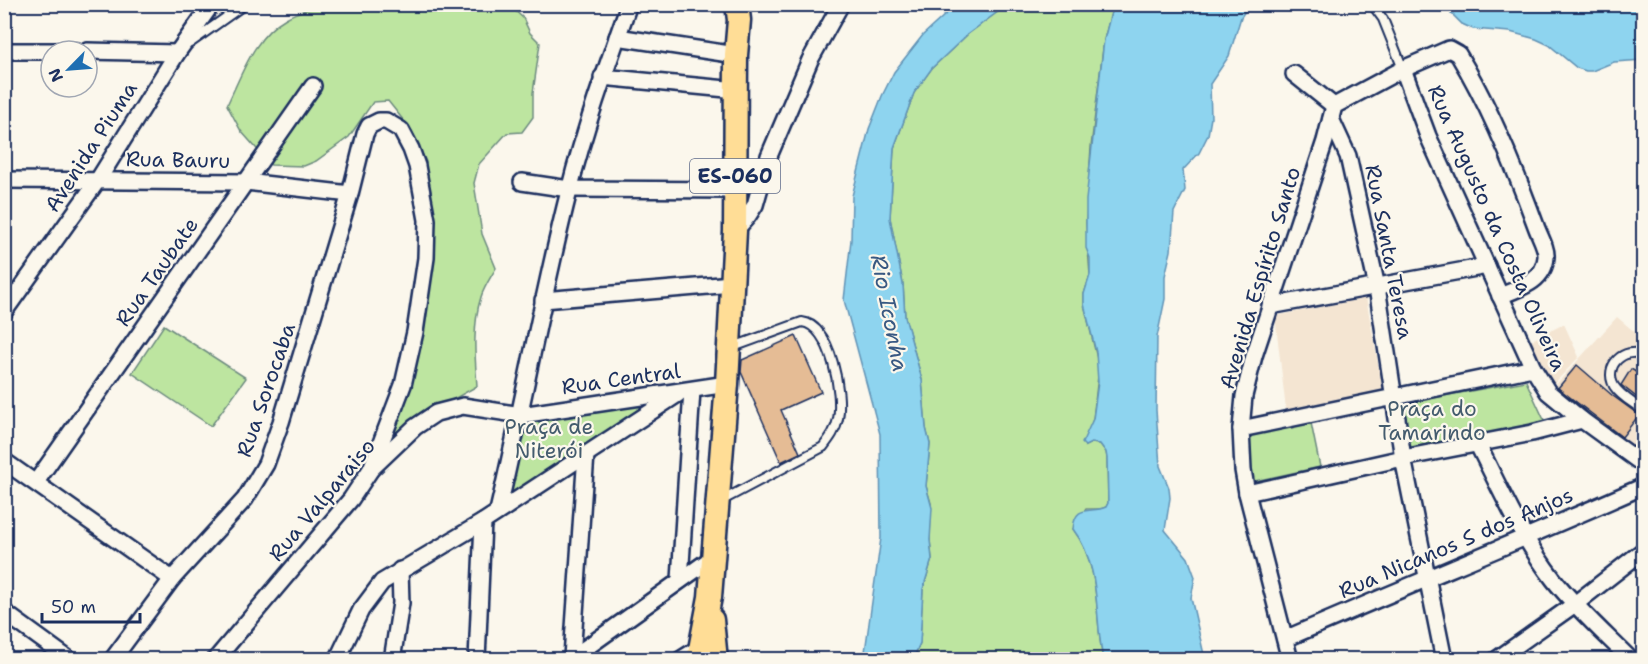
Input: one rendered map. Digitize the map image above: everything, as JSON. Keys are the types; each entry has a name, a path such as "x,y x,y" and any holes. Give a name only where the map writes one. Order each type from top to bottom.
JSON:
{"main road":[{"name":"ES-060","path":"704,656 727,384 735,231 736,54 739,20 737,4"}],"street":[{"name":"Avenida Piuma","path":"7,305 98,180 177,53 212,4"},
{"path":"498,511 569,189 602,77 629,4"},
{"path":"735,231 755,205 769,156 810,60 841,4"},
{"path":"617,37 736,54"},
{"path":"1294,74 1333,112 1403,69 1449,49 1458,54 1483,101 1529,206 1547,255 1542,272 1529,285 1500,296"},
{"path":"4,51 39,51"},
{"path":"99,51 177,53"},
{"name":"Rua Augusto da Costa Oliveira","path":"1403,69 1428,136 1533,368 1548,392 1644,465"},
{"path":"602,77 737,90"},
{"name":"Rua Taubate","path":"36,482 313,86"},
{"name":"Rua Santa Teresa","path":"1333,112 1348,156 1377,287 1404,458 1444,660"},
{"name":"Avenida Espírito Santo","path":"1290,660 1247,493 1243,470 1241,429 1244,396 1254,356 1333,112"},
{"name":"Rua Sorocaba","path":"112,660 172,579 245,500 266,464 281,422 369,126 379,121 386,121 401,130 417,166 427,220 426,258 415,332 403,385 371,469"},
{"name":"Rua Bauru","path":"4,180 246,182 350,194"},
{"path":"522,182 569,189 735,190"},
{"path":"1270,306 1487,266"},
{"path":"543,300 732,284"},
{"path":"1241,429 1533,368"},
{"name":"Rua Central","path":"521,415 727,384"},
{"path":"337,660 361,610 382,582 483,522 688,390"},
{"path":"680,580 688,390"},
{"name":"Rua Valparaiso","path":"215,660 351,499 371,469 415,427 436,413 463,406 521,415"},
{"path":"1247,493 1404,458 1532,433 1582,420"},
{"path":"1477,443 1526,538 1554,580 1631,660"},
{"path":"571,658 586,454"},
{"path":"4,462 36,482 172,579"},
{"name":"Rua Nicanos S dos Anjos","path":"1284,639 1644,486"},
{"path":"477,660 483,522"},
{"path":"1496,660 1575,604 1644,550"},
{"path":"571,658 712,558"},
{"path":"392,660 401,603 400,570"},
{"path":"4,612 70,660"},
{"path":"680,660 704,656"}],"lane":[{"path":"177,53 245,4"},
{"path":"1372,4 1383,19 1403,69"},
{"path":"717,503 823,447 833,434 838,420 840,402 838,384 820,332 807,322 728,348"},
{"path":"1644,355 1629,353 1620,357 1612,364 1611,373 1613,385 1623,396 1644,411"}],"shaded area":[{"path":"1366,298 1383,390 1286,410 1275,316"},
{"path":"1617,317 1643,339 1643,461 1551,390"},
{"path":"1564,324 1579,357 1551,387 1528,342"}],"green space":[{"path":"321,5 509,5 523,18 530,33 540,43 533,93 533,117 522,132 507,133 479,164 474,183 482,234 496,268 482,293 476,319 477,386 427,414 393,447 392,415 425,248 426,162 412,131 388,101 373,102 349,137 316,161 304,166 271,165 241,131 227,105 250,57 265,35 290,16"},
{"path":"1007,5 1113,5 1104,40 1091,147 1086,223 1090,275 1084,294 1084,304 1099,367 1093,419 1085,446 1091,443 1100,444 1106,452 1108,503 1101,509 1086,509 1073,529 1089,559 1093,575 1103,659 913,660 920,643 923,589 932,559 931,503 926,486 930,444 926,428 922,380 905,317 903,284 890,218 894,148 914,93 932,68 968,34"},
{"path":"164,325 246,378 211,426 132,373"},
{"name":"Praça do Tamarindo","path":"1526,381 1545,422 1407,450 1399,404"},
{"name":"Praça de Niterói","path":"689,385 500,509 524,411"},
{"path":"1311,423 1320,467 1250,482 1248,436"}],"water":[{"name":"Rio Iconha","path":"956,5 1007,5 968,34 932,68 914,93 894,148 890,218 903,284 905,317 922,380 926,428 930,444 926,486 932,508 930,540 932,559 923,589 920,643 913,659 864,659 881,538 880,434 844,300 851,240 852,196 869,129 894,72 923,35"},
{"path":"1113,5 1249,5 1241,17 1229,56 1210,84 1211,118 1208,135 1199,153 1183,170 1185,190 1174,212 1171,251 1165,276 1165,299 1157,337 1156,410 1160,466 1169,488 1170,498 1165,530 1188,558 1195,577 1191,598 1205,659 1103,659 1093,575 1089,559 1073,529 1074,521 1080,512 1100,509 1106,507 1108,503 1106,452 1100,444 1091,443 1085,446 1082,443 1093,419 1098,382 1096,352 1084,304 1084,294 1090,275 1090,258 1086,248 1086,200 1104,40"},
{"path":"1443,5 1643,5 1643,60 1614,62 1592,71 1586,71 1577,68 1549,45 1536,39 1510,32 1473,29 1462,24"}],"building":[{"path":"796,336 821,392 781,410 800,453 781,462 741,372 742,360"},
{"path":"1577,365 1639,415 1622,437 1558,388"},
{"path":"1631,369 1644,377 1644,403 1621,385"}]}
